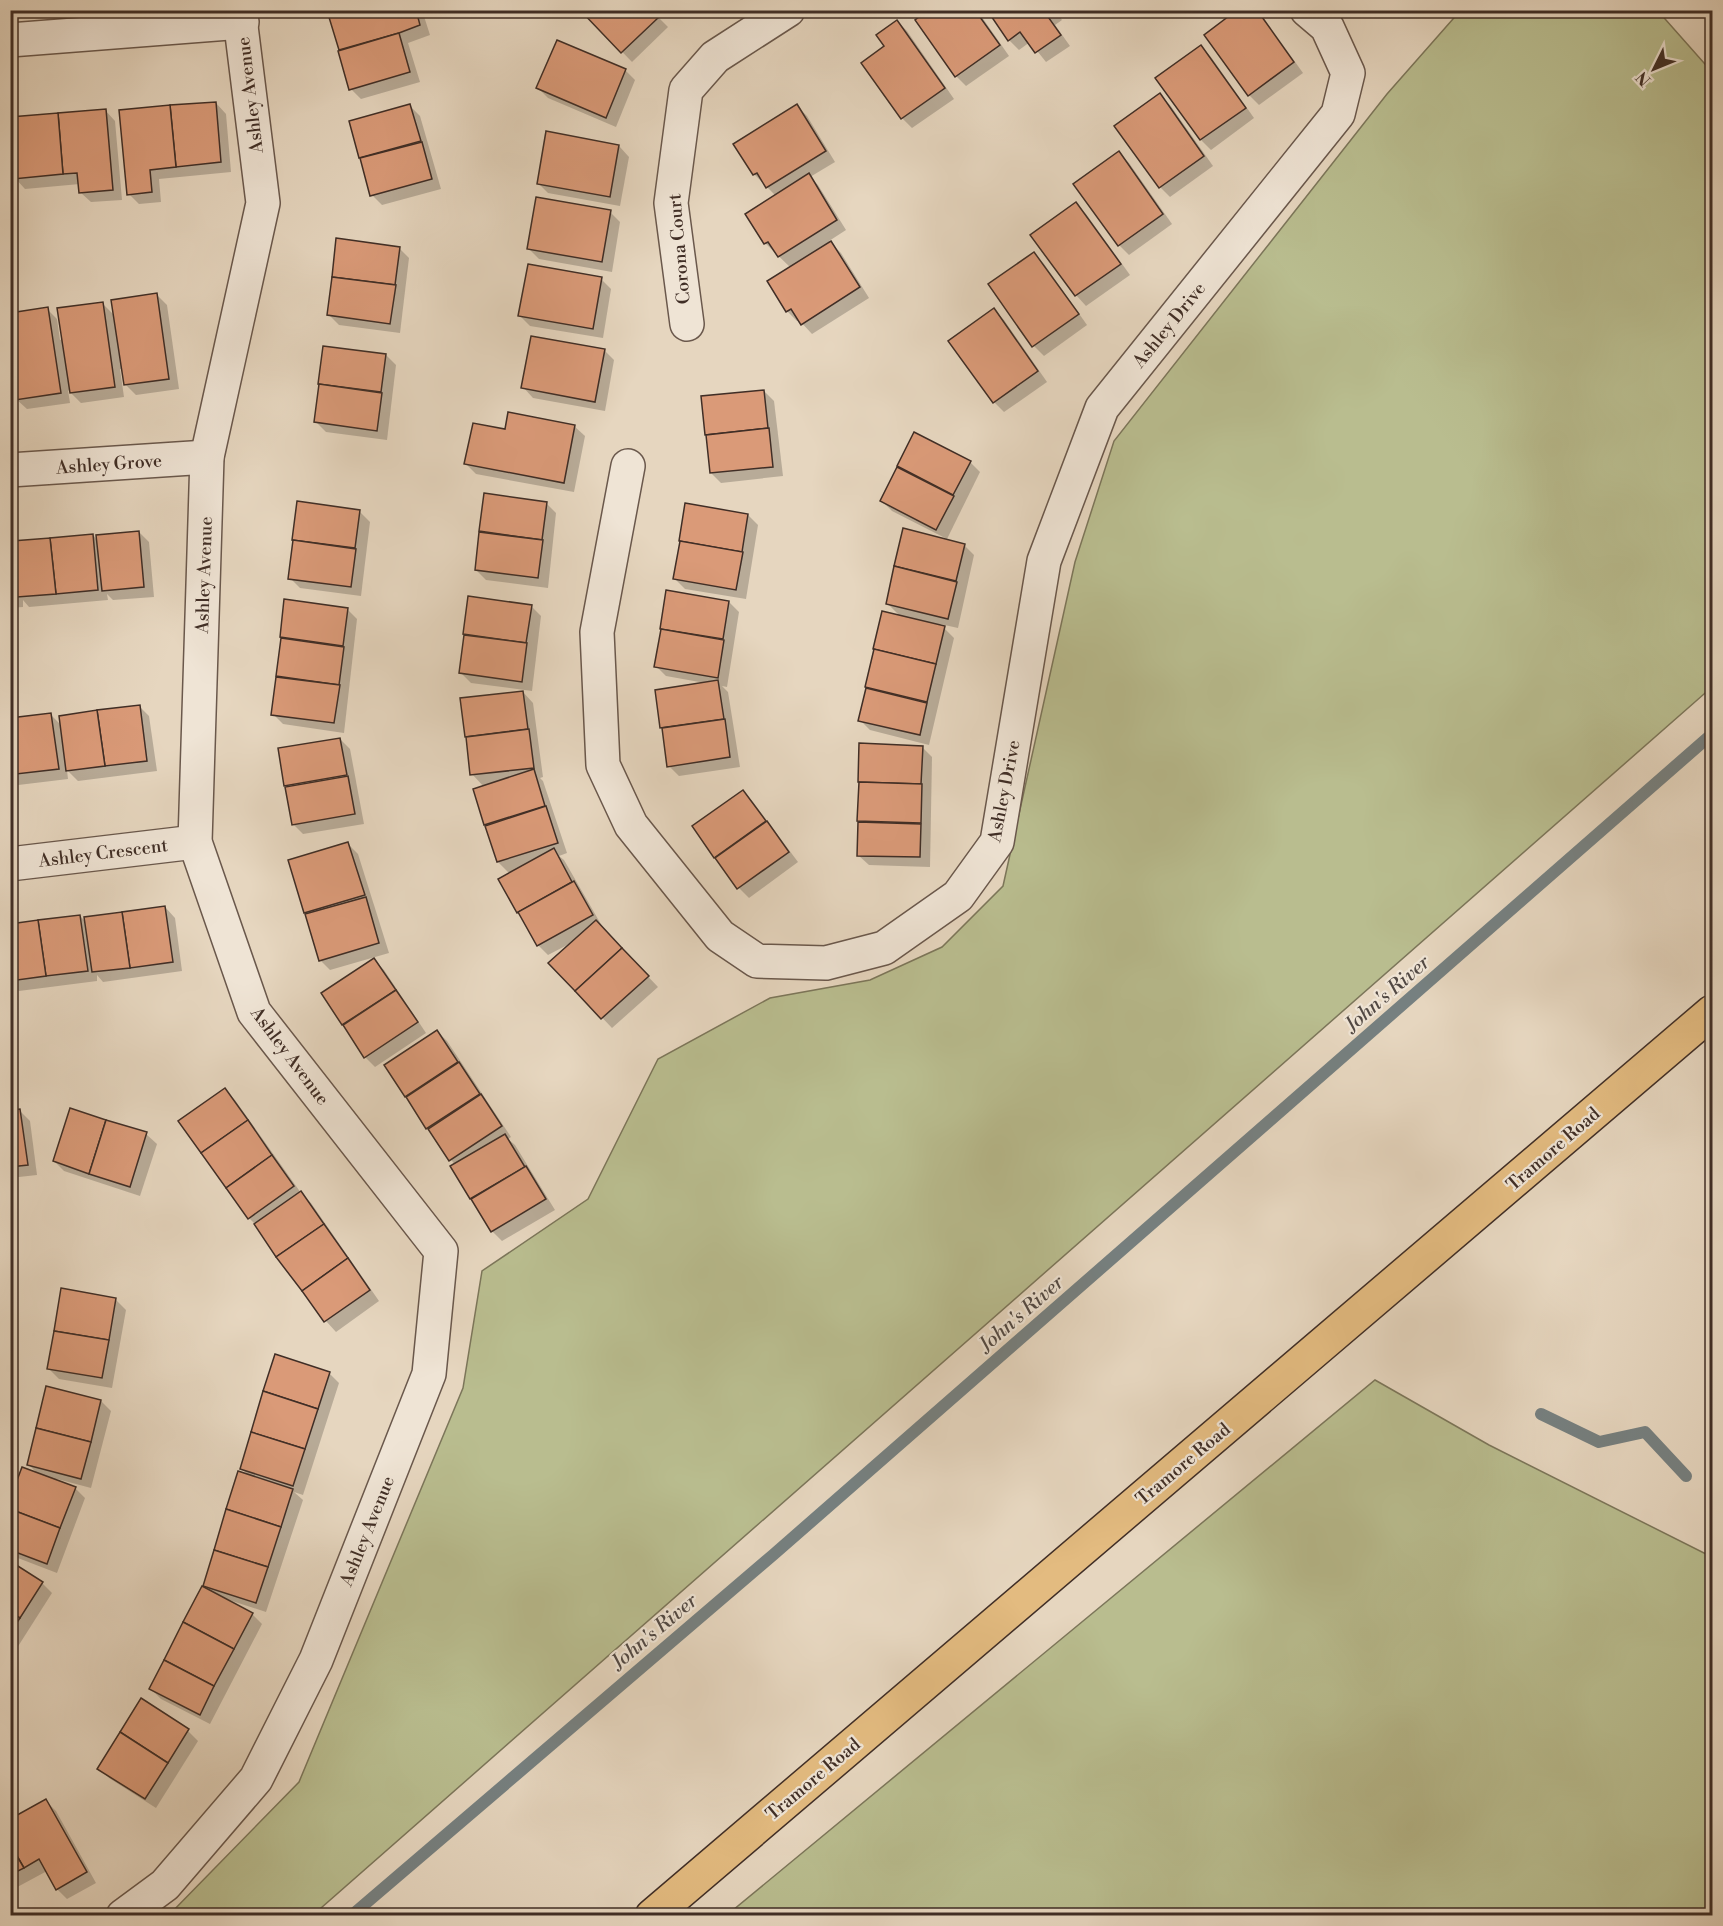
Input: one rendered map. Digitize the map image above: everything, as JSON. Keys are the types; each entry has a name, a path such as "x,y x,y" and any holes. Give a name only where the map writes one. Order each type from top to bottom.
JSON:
{"main road":[{"name":"Tramore Road","path":"652,1916 1713,1012"}],"street":[{"name":"Corona Court","path":"687,324 671,203 686,90 715,57 788,10"},
{"name":"Ashley Drive","path":"628,466 597,632 603,765 631,825 720,936 757,961 826,963 884,948 958,896 997,842 1044,561 1102,408 1338,114 1348,73 1327,27 1307,10"},
{"path":"10,40 241,16"},
{"name":"Ashley Avenue","path":"123,1916 165,1885 256,1779 316,1660 429,1374 441,1251 254,1012 195,842 207,457 263,203 241,16"},
{"name":"Ashley Grove","path":"10,470 207,457"},
{"name":"Ashley Crescent","path":"10,864 195,842"}],"green space":[{"path":"1460,11 1658,11 1712,72 1712,687 313,1915 168,1916 299,1782 463,1388 482,1271 588,1199 658,1059 770,998 870,980 942,947 1003,886 1075,562 1114,441 1387,94"},
{"path":"1375,1380 1489,1445 1712,1557 1712,1915 727,1915"}],"building":[{"path":"339,10 416,10 420,25 339,50 328,14"},
{"path":"580,10 653,10 659,17 621,53"},
{"path":"928,10 975,10 1000,45 955,77 915,20"},
{"path":"987,10 1051,10 1046,14 1061,35 1035,53 1020,32 1008,41"},
{"path":"1237,10 1257,10 1294,62 1248,96 1204,35"},
{"path":"897,20 945,88 901,119 861,63 884,46 876,35"},
{"path":"399,33 410,72 349,90 338,51"},
{"path":"557,40 626,69 606,118 536,88"},
{"path":"1201,45 1246,108 1200,140 1155,78"},
{"path":"1160,93 1204,156 1159,188 1114,126"},
{"path":"216,102 221,162 176,167 170,105"},
{"path":"410,104 421,141 359,158 349,121"},
{"path":"797,104 826,151 766,188 757,173 753,175 733,144"},
{"path":"170,105 176,167 150,170 152,192 127,195 119,110"},
{"path":"106,109 113,190 79,193 77,173 63,174 58,113"},
{"path":"58,113 63,174 13,179 10,155 10,117"},
{"path":"546,131 619,145 610,197 537,184"},
{"path":"422,142 432,179 370,196 360,158"},
{"path":"1119,151 1163,214 1118,246 1073,184"},
{"path":"809,173 837,220 778,257 768,242 764,244 745,214"},
{"path":"536,197 611,210 602,262 527,249"},
{"path":"1076,202 1121,264 1075,296 1030,235"},
{"path":"336,238 400,247 395,285 332,277"},
{"path":"831,241 860,287 801,325 791,309 786,312 767,281"},
{"path":"1034,252 1079,314 1032,347 988,284"},
{"path":"528,264 602,277 593,329 518,316"},
{"path":"332,277 396,285 390,324 327,315"},
{"path":"157,293 169,379 124,385 111,300"},
{"path":"103,302 115,387 70,393 57,308"},
{"path":"48,307 61,393 15,400 10,368 10,313"},
{"path":"994,308 1038,371 993,403 948,341"},
{"path":"531,336 605,349 595,402 521,388"},
{"path":"323,346 386,354 381,392 318,384"},
{"path":"319,384 382,393 377,431 314,422"},
{"path":"764,390 768,428 705,435 701,396"},
{"path":"508,412 575,425 564,483 464,464 473,423 505,429"},
{"path":"769,428 773,467 710,473 706,435"},
{"path":"914,432 971,461 953,495 897,466"},
{"path":"897,467 954,496 936,530 880,501"},
{"path":"484,493 547,502 542,540 479,531"},
{"path":"297,501 360,510 355,548 292,540"},
{"path":"685,503 748,514 742,552 679,541"},
{"path":"903,528 965,544 956,581 894,566"},
{"path":"139,531 144,587 102,591 96,535"},
{"path":"479,532 543,540 538,578 475,570"},
{"path":"93,534 98,590 56,594 50,538"},
{"path":"50,538 56,594 17,597 12,541"},
{"path":"293,540 356,549 351,587 288,579"},
{"path":"680,541 743,552 736,590 673,579"},
{"path":"10,559 14,597 10,598"},
{"path":"894,566 957,582 948,619 886,604"},
{"path":"666,590 729,601 723,639 660,629"},
{"path":"468,596 532,605 526,643 463,634"},
{"path":"284,599 348,608 343,646 280,637"},
{"path":"882,611 945,626 936,664 873,649"},
{"path":"661,629 724,640 718,678 654,667"},
{"path":"464,635 527,643 522,682 459,673"},
{"path":"281,638 344,647 339,685 276,676"},
{"path":"874,649 936,664 927,702 865,687"},
{"path":"276,677 340,685 334,723 271,715"},
{"path":"718,680 724,719 660,728 655,690"},
{"path":"866,688 927,703 920,735 858,721"},
{"path":"523,691 528,729 465,737 460,698"},
{"path":"140,705 147,761 105,766 97,710"},
{"path":"97,710 105,766 66,771 59,716"},
{"path":"51,713 59,769 16,774 10,718"},
{"path":"725,719 730,757 667,767 662,728"},
{"path":"529,729 534,768 470,775 466,737"},
{"path":"10,731 16,774 10,775"},
{"path":"340,738 347,775 284,786 278,748"},
{"path":"859,743 923,746 921,784 858,782"},
{"path":"534,769 545,806 484,825 473,789"},
{"path":"348,776 355,814 292,825 285,787"},
{"path":"859,782 922,784 921,823 857,821"},
{"path":"743,790 766,821 714,858 692,826"},
{"path":"546,806 558,843 497,862 485,826"},
{"path":"767,821 789,852 737,889 715,858"},
{"path":"858,822 921,824 920,857 857,856"},
{"path":"348,842 365,895 304,913 288,860"},
{"path":"554,848 572,882 517,913 498,879"},
{"path":"574,881 593,915 537,946 518,912"},
{"path":"366,897 379,943 319,961 305,914"},
{"path":"165,906 173,962 130,968 122,912"},
{"path":"122,912 130,968 92,972 84,917"},
{"path":"80,915 88,971 46,976 38,920"},
{"path":"38,920 46,976 10,981 10,924"},
{"path":"596,920 622,948 575,991 548,963"},
{"path":"622,948 649,976 601,1019 575,991"},
{"path":"374,958 396,990 342,1025 321,993"},
{"path":"396,990 418,1022 364,1058 343,1025"},
{"path":"437,1030 458,1062 405,1097 384,1065"},
{"path":"459,1062 480,1094 426,1129 406,1097"},
{"path":"225,1088 248,1120 201,1153 178,1121"},
{"path":"481,1094 502,1126 449,1161 428,1129"},
{"path":"70,1108 106,1120 89,1174 53,1161"},
{"path":"20,1109 28,1165 10,1167 10,1110"},
{"path":"106,1120 147,1132 130,1187 89,1174"},
{"path":"248,1120 272,1155 226,1188 201,1153"},
{"path":"505,1134 525,1167 470,1199 450,1166"},
{"path":"272,1155 294,1186 248,1219 226,1188"},
{"path":"526,1166 546,1199 491,1232 471,1199"},
{"path":"301,1191 324,1224 276,1257 254,1224"},
{"path":"324,1224 348,1258 302,1291 276,1257"},
{"path":"348,1258 370,1290 324,1322 302,1291"},
{"path":"61,1288 116,1298 109,1340 54,1331"},
{"path":"54,1331 109,1340 102,1378 47,1369"},
{"path":"275,1354 330,1372 318,1409 263,1391"},
{"path":"46,1386 101,1400 91,1442 36,1428"},
{"path":"263,1391 318,1409 305,1449 251,1432"},
{"path":"36,1428 91,1442 81,1479 27,1465"},
{"path":"251,1432 305,1449 293,1486 240,1469"},
{"path":"22,1467 76,1487 60,1528 10,1509 10,1499"},
{"path":"238,1471 293,1489 281,1527 226,1509"},
{"path":"10,1509 60,1528 47,1564 10,1550"},
{"path":"226,1509 281,1527 268,1567 214,1550"},
{"path":"214,1550 268,1567 256,1603 203,1586"},
{"path":"10,1561 43,1582 20,1618 10,1612"},
{"path":"202,1586 253,1613 234,1649 183,1622"},
{"path":"10,1612 20,1618 10,1633"},
{"path":"183,1622 234,1649 214,1686 164,1660"},
{"path":"164,1660 214,1686 200,1715 149,1689"},
{"path":"141,1698 189,1729 168,1763 120,1732"},
{"path":"120,1732 168,1763 145,1799 97,1769"},
{"path":"46,1799 87,1872 56,1890 39,1859 24,1868 10,1844 10,1819"},
{"path":"10,1844 24,1868 10,1875"}],"waterway":[{"name":"John's River","path":"351,1916 773,1555 1712,734"},
{"path":"1541,1414 1599,1442 1645,1432 1686,1476"}]}
